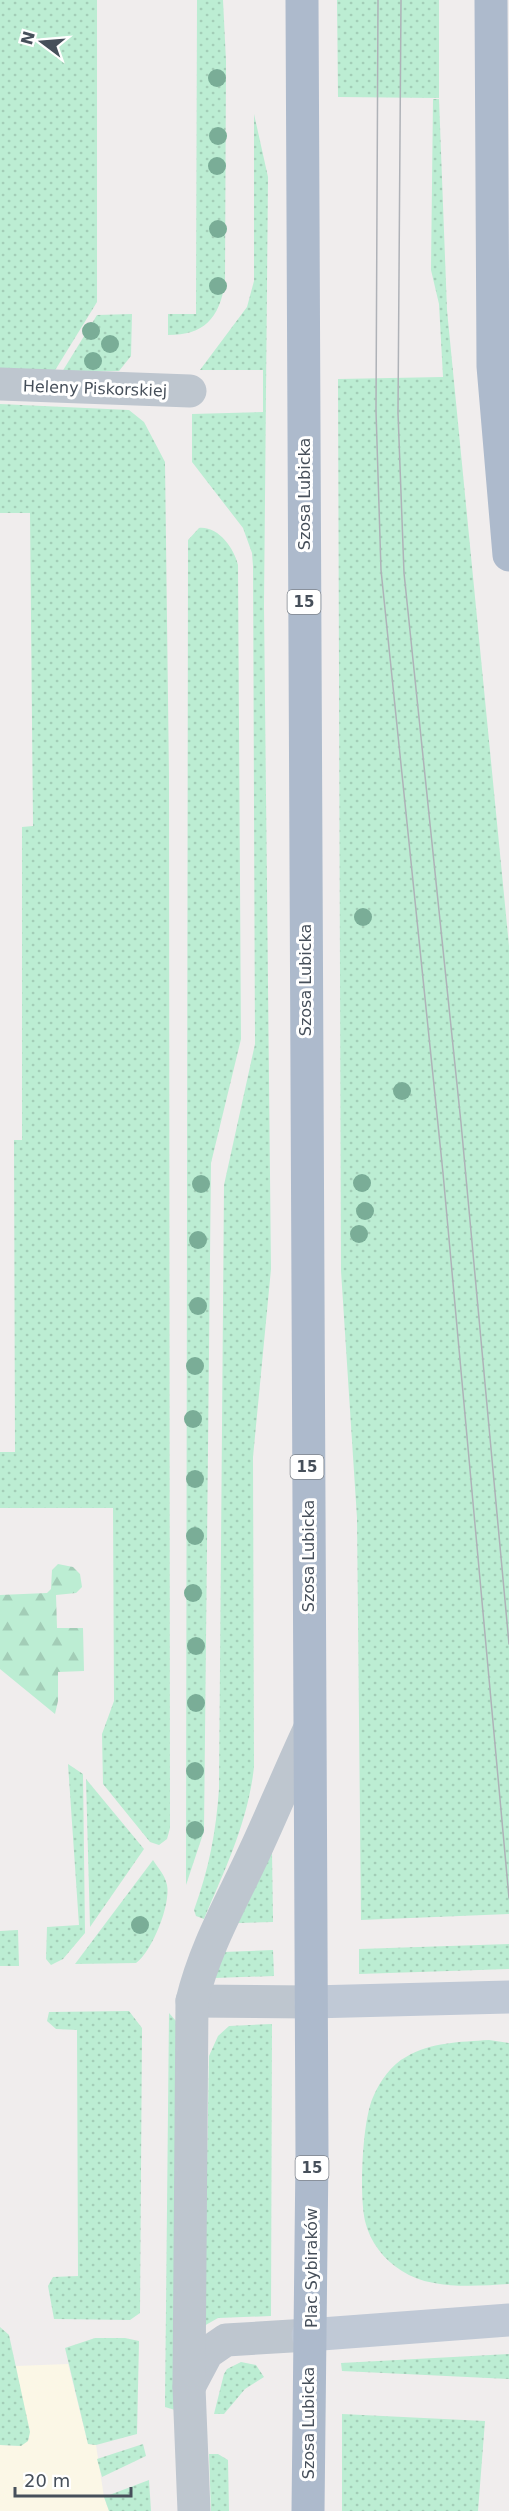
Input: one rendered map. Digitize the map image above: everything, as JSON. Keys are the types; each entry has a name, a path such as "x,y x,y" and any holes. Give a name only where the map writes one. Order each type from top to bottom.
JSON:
{"main road":[{"name":"Szosa Lubicka","path":"302,0 310,1959"},
{"path":"491,0 493,366 509,555"},
{"name":"Plac Sybiraków","path":"308,2335 312,2155 310,1959"},
{"name":"Szosa Lubicka","path":"308,2335 308,2511"}],"street":[{"name":"Heleny Piskorskiej","path":"0,384 190,391"},
{"path":"194,2511 189,2387 192,2001 200,1968 213,1935 254,1855 309,1730"},
{"path":"192,2001 311,2002 509,1997"},
{"name":"Plac Sybiraków","path":"308,2335 509,2319"},
{"path":"189,2387 207,2353 226,2340 308,2335"}],"shaded area":[{"path":"68,2364 88,2444 96,2445 104,2497 109,2511 0,2511 0,2445 19,2446 29,2439 16,2366"}],"green space":[{"path":"0,0 97,0 97,302 54,372 0,368"},
{"path":"197,0 223,0 226,61 225,283 219,306 208,322 191,332 168,335 168,314 196,314"},
{"path":"337,0 439,0 439,98 338,97"},
{"path":"433,99 439,99 447,310 509,946 509,1914 361,1920 357,1518 341,1271 338,379 443,377 439,304 431,270"},
{"path":"254,114 268,177 264,606 271,1269 253,1457 254,1767 241,1826 204,1919 196,1916 194,1910 211,1850 219,1789 224,1185 255,1044 253,566 252,553 243,528 192,462 192,414 263,412 263,370 200,370 247,307 254,281"},
{"path":"132,314 131,356 119,371 62,372 97,315"},
{"path":"0,404 129,410 144,422 165,462 169,777 170,1828 167,1839 159,1845 150,1842 103,1784 102,1734 114,1701 113,1508 0,1508 0,1452 15,1452 14,1140 22,1140 22,827 33,826 30,513 0,513"},
{"path":"199,528 206,528 219,534 229,545 238,565 241,1039 211,1163 204,1831 186,1885 188,540"},
{"path":"58,1564 73,1567 80,1574 82,1587 76,1593 56,1595 57,1628 83,1628 84,1671 58,1672 58,1701 55,1714 0,1669 0,1595 47,1593 51,1589 52,1570"},
{"path":"68,1764 83,1774 85,1933 63,1959 51,1965 46,1959 47,1927 79,1925"},
{"path":"86,1779 144,1849 90,1927"},
{"path":"272,1852 273,1922 238,1923"},
{"path":"153,1860 165,1878 166,1904 159,1927 142,1957 136,1963 75,1964"},
{"path":"18,1930 19,1966 0,1966 0,1931"},
{"path":"509,1944 509,1969 359,1974 359,1949"},
{"path":"273,1950 274,1976 215,1978 223,1952"},
{"path":"129,2011 142,2028 140,2313 130,2320 54,2319 48,2286 53,2277 78,2276 77,2030 56,2029 47,2021 49,2012"},
{"path":"169,2013 176,2021 175,2410 165,2407"},
{"path":"272,2024 271,2316 218,2318 204,2326 209,2056 218,2036 229,2026"},
{"path":"489,2040 509,2043 509,2284 454,2285 426,2281 413,2277 389,2262 374,2243 367,2229 363,2209 362,2176 364,2138 370,2106 391,2068 406,2057 425,2048 457,2042"},
{"path":"0,2327 9,2335 30,2432 28,2441 21,2446 0,2445"},
{"path":"95,2338 125,2338 139,2341 137,2434 96,2445 88,2444 65,2348"},
{"path":"509,2354 509,2379 342,2371 341,2363"},
{"path":"241,2362 256,2365 264,2377 245,2389 224,2414 214,2414 224,2374 227,2369"},
{"path":"342,2414 485,2421 478,2511 342,2511"},
{"path":"143,2444 146,2456 102,2477 97,2459"},
{"path":"209,2454 218,2454 228,2460 229,2511 211,2511"},
{"path":"149,2480 151,2511 109,2511 104,2497"}],"tram line":[{"path":"378,0 376,411 381,570 443,1173 509,1898"},
{"path":"401,0 398,413 404,573 461,1123 509,1644"}]}
